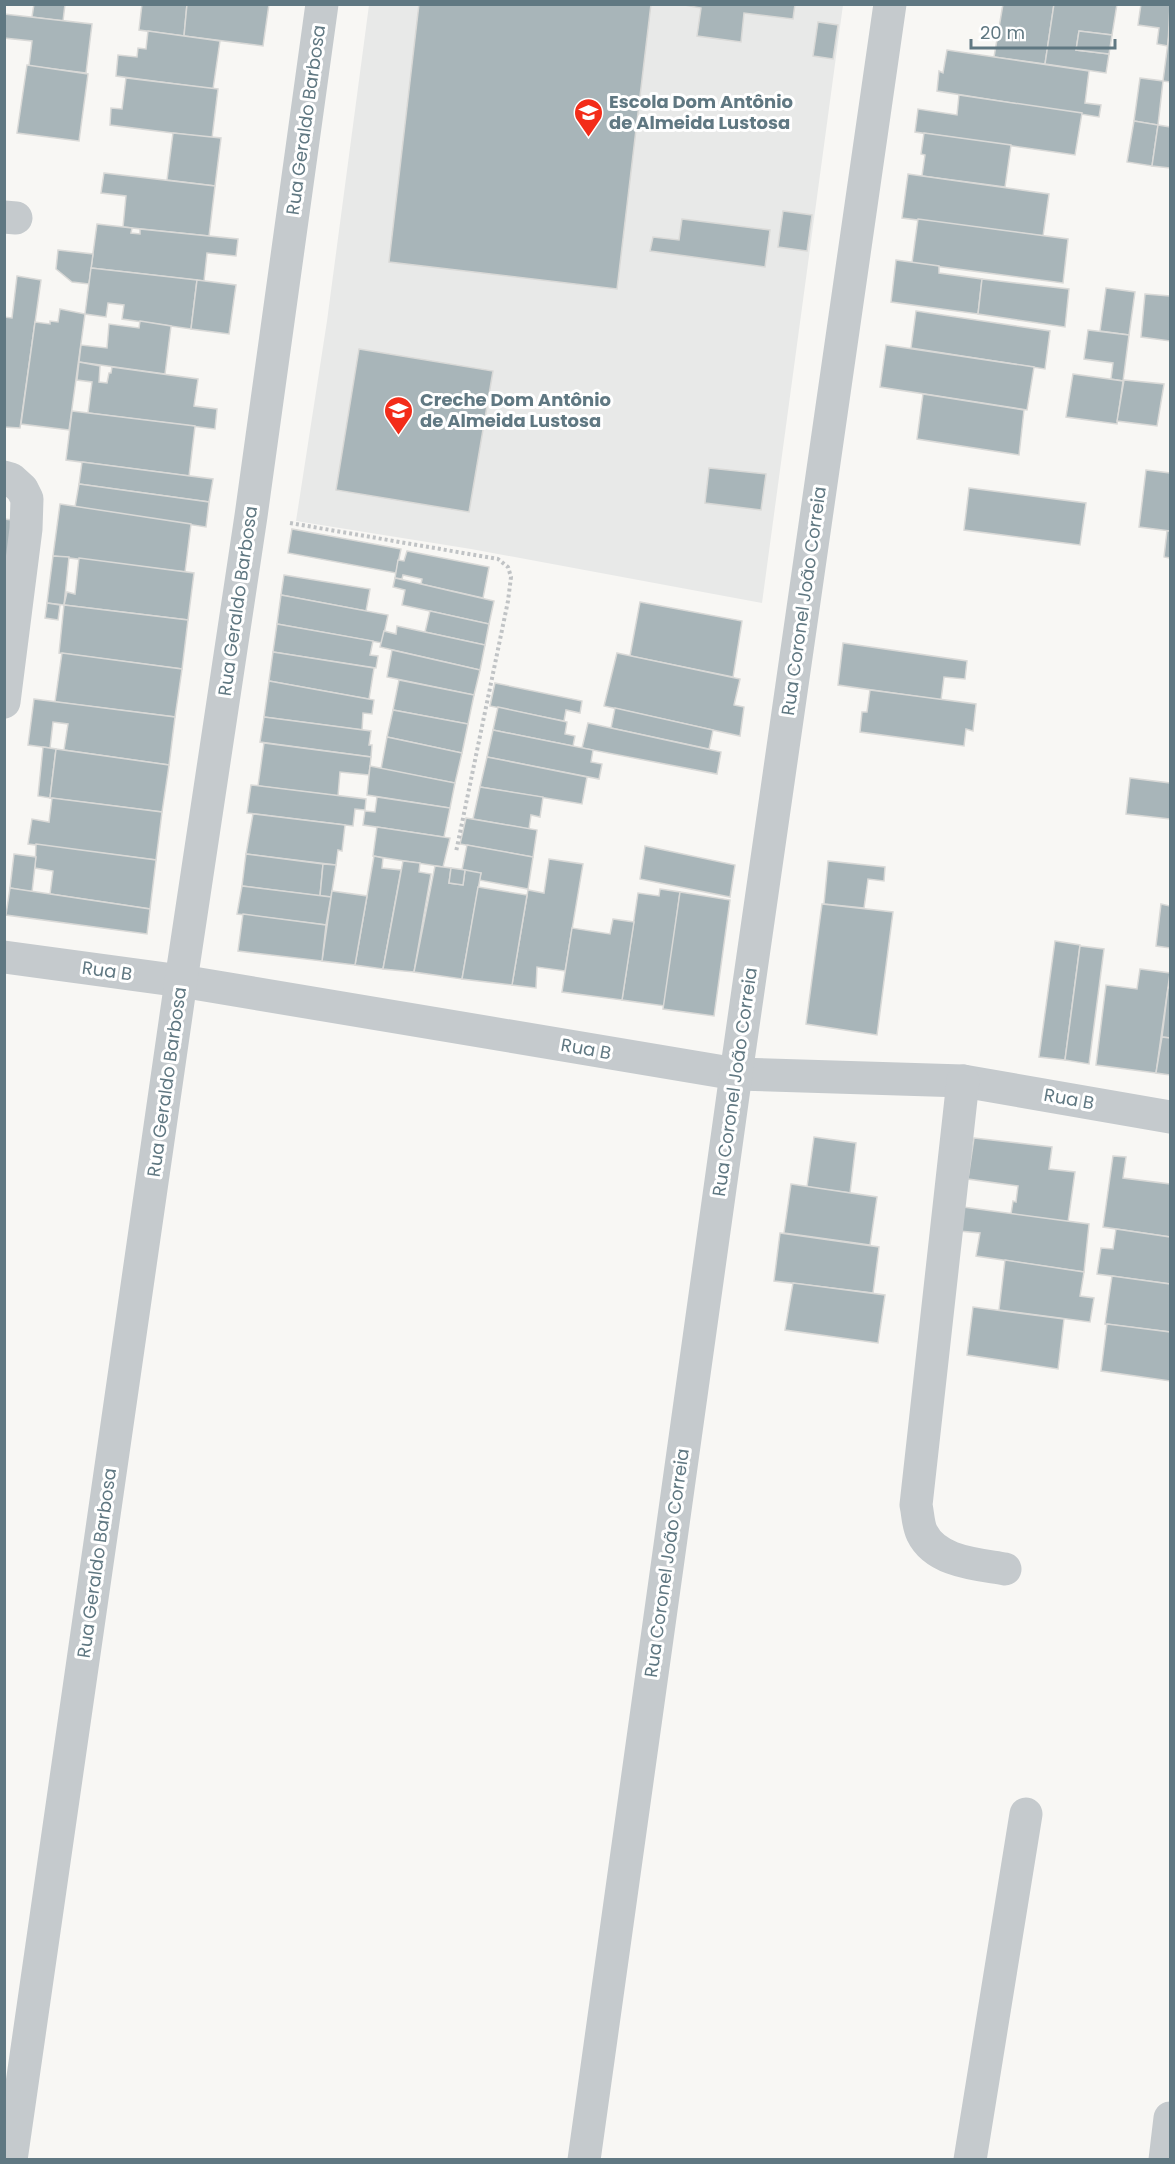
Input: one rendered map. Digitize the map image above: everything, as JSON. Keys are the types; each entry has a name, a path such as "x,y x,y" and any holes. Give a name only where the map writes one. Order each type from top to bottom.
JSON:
{"street":[{"name":"Rua Geraldo Barbosa","path":"11,2160 181,981 251,516 322,4"},
{"name":"Rua Coronel João Correia","path":"584,2160 736,1074 890,4"},
{"path":"4,477 11,479 22,489 27,499 26,529 4,702"},
{"name":"Rua B","path":"4,957 181,981 736,1074 963,1081 1170,1117"},
{"path":"963,1081 916,1505 922,1533 936,1550 960,1560 1005,1569"},
{"path":"970,2160 1026,1814"},
{"path":"1165,2160 1170,2118"}],"path":[{"path":"251,516 498,559 508,567 511,577 508,601 456,852"}],"shaded area":[{"path":"369,5 843,5 762,603 471,549 296,521 327,321"}],"building":[{"path":"34,4 65,4 63,21 32,17"},
{"path":"142,4 187,4 184,36 139,30"},
{"path":"187,4 269,4 263,46 184,36"},
{"path":"419,4 651,4 617,289 389,262"},
{"path":"679,4 795,4 793,19 744,13 741,42 697,36 701,8"},
{"path":"1003,4 1054,4 1045,64 994,57"},
{"path":"1054,4 1117,4 1112,35 1079,31 1076,50 1109,54 1106,73 1045,64"},
{"path":"1141,4 1170,4 1168,46 1157,44 1159,28 1138,25"},
{"path":"4,14 92,24 86,73 29,66 32,41 4,38"},
{"path":"818,22 838,25 833,59 813,56"},
{"path":"1170,27 1170,82 1163,81"},
{"path":"148,31 220,41 213,89 116,76 118,55 137,57 138,48 146,49"},
{"path":"1079,31 1112,35 1109,54 1076,50"},
{"path":"947,50 1089,71 1085,103 1101,105 1099,117 937,91 939,71 943,73"},
{"path":"27,65 88,74 79,141 17,133"},
{"path":"126,78 218,89 212,138 110,125 111,108 122,109"},
{"path":"1140,78 1163,81 1158,125 1134,121"},
{"path":"959,95 1082,113 1075,155 915,132 918,109 957,115"},
{"path":"1134,121 1158,125 1152,166 1127,162"},
{"path":"1158,125 1170,127 1170,168 1152,166"},
{"path":"173,133 221,138 215,186 167,180"},
{"path":"924,133 1011,145 1005,187 922,176 925,155 921,154"},
{"path":"104,173 215,186 209,236 123,227 126,196 101,193"},
{"path":"908,174 1049,194 1043,236 902,218"},
{"path":"783,211 812,215 807,251 778,247"},
{"path":"682,219 770,230 765,267 650,251 653,237 679,240"},
{"path":"918,219 1068,239 1063,283 912,263"},
{"path":"97,224 132,228 131,233 140,234 140,229 238,239 236,256 207,253 204,281 91,268"},
{"path":"58,250 93,254 89,284 72,282 56,269"},
{"path":"896,260 939,266 939,273 982,279 978,314 891,302"},
{"path":"91,268 197,280 191,329 122,319 124,305 108,303 106,317 85,314"},
{"path":"17,276 41,280 20,428 4,427 4,317 12,318"},
{"path":"982,279 1069,289 1065,327 978,314"},
{"path":"197,280 236,285 229,334 191,329"},
{"path":"1106,288 1135,292 1129,335 1100,331"},
{"path":"1145,294 1170,296 1170,341 1141,337"},
{"path":"60,309 85,314 69,430 21,424 35,322 50,324 50,321 58,322"},
{"path":"916,311 1050,331 1045,369 911,348"},
{"path":"140,321 171,326 165,374 79,362 81,345 107,348 109,324 139,328"},
{"path":"1088,330 1129,335 1123,381 1111,379 1113,363 1084,359"},
{"path":"886,345 1034,367 1027,410 880,387"},
{"path":"359,349 493,371 469,512 336,490"},
{"path":"79,362 100,366 99,382 107,383 112,367 198,379 194,406 217,409 215,429 88,413 92,382 77,380"},
{"path":"1073,374 1123,381 1117,424 1066,417"},
{"path":"1124,380 1164,384 1157,426 1117,421"},
{"path":"923,394 1024,410 1019,455 917,439"},
{"path":"72,411 195,426 189,476 66,460"},
{"path":"82,462 213,479 209,502 79,484"},
{"path":"709,468 766,474 761,510 705,503"},
{"path":"1146,470 1170,473 1170,531 1139,527"},
{"path":"79,484 209,502 206,527 75,507"},
{"path":"969,488 1086,503 1080,545 964,530"},
{"path":"60,504 191,524 185,572 53,556"},
{"path":"4,519 12,520 4,586"},
{"path":"292,529 401,549 396,573 288,553"},
{"path":"1167,531 1170,531 1170,558 1164,557"},
{"path":"407,551 489,567 483,598 421,584 422,579 403,575 402,579 395,578 398,560 404,561"},
{"path":"53,556 69,557 64,605 47,603"},
{"path":"79,558 194,573 188,620 64,605 67,592 75,594"},
{"path":"284,575 370,589 366,611 281,595"},
{"path":"395,578 494,601 489,624 402,605 405,590 393,587"},
{"path":"281,595 388,615 382,643 277,624"},
{"path":"640,602 742,621 733,677 630,656"},
{"path":"47,603 60,605 58,620 45,618"},
{"path":"64,605 188,620 182,669 59,653"},
{"path":"430,611 489,624 485,645 425,632"},
{"path":"277,624 373,641 370,655 378,656 376,668 273,652"},
{"path":"397,626 485,645 480,670 380,647 384,631 396,634"},
{"path":"843,643 967,661 965,679 944,677 941,700 838,685"},
{"path":"392,650 480,670 474,695 387,677"},
{"path":"273,652 374,668 369,699 269,681"},
{"path":"62,653 182,669 175,717 55,702"},
{"path":"617,653 740,679 734,705 744,707 740,736 604,706"},
{"path":"399,680 474,695 468,724 393,710"},
{"path":"269,681 374,700 372,714 363,713 362,730 264,717"},
{"path":"495,683 582,701 580,713 566,710 564,721 490,706"},
{"path":"870,690 976,704 973,731 966,729 964,746 860,732 862,712 867,712"},
{"path":"34,699 175,717 169,765 64,750 68,724 53,722 50,748 28,745"},
{"path":"498,707 567,722 565,734 575,736 573,746 493,730"},
{"path":"615,708 713,730 709,749 611,728"},
{"path":"393,710 468,724 462,753 387,737"},
{"path":"264,717 371,731 369,745 372,745 371,757 260,742"},
{"path":"588,723 721,752 717,774 582,748"},
{"path":"493,730 593,750 591,762 602,764 599,779 487,757"},
{"path":"387,737 462,753 455,783 381,769"},
{"path":"264,743 371,757 369,775 340,772 338,796 258,786"},
{"path":"43,747 56,749 50,798 38,796"},
{"path":"56,749 169,765 162,812 50,798"},
{"path":"487,757 587,777 582,804 480,787"},
{"path":"370,766 455,783 450,808 367,795"},
{"path":"1130,778 1170,783 1170,819 1126,814"},
{"path":"251,785 366,799 365,810 355,809 353,826 247,813"},
{"path":"480,787 543,797 540,817 531,815 529,829 473,819"},
{"path":"377,797 450,808 444,837 363,825 365,811 375,812"},
{"path":"52,798 162,812 156,860 28,844 32,819 49,822"},
{"path":"253,814 345,825 342,851 338,850 336,865 246,854"},
{"path":"466,818 537,830 533,857 460,844"},
{"path":"377,827 450,838 443,867 373,856"},
{"path":"36,844 156,860 150,909 50,894 53,871 35,868"},
{"path":"467,845 533,857 528,889 479,880 481,873 462,870"},
{"path":"645,846 735,865 730,897 640,879"},
{"path":"14,854 36,857 32,892 10,888"},
{"path":"246,854 323,864 320,896 242,886"},
{"path":"374,856 383,858 382,868 401,870 383,969 355,965"},
{"path":"549,859 583,864 565,971 537,967 536,988 512,985 528,890 544,893"},
{"path":"403,861 420,863 419,872 431,874 414,972 383,969"},
{"path":"828,861 885,867 884,881 868,879 864,908 824,904"},
{"path":"323,864 336,865 331,897 320,896"},
{"path":"435,866 451,868 449,883 463,885 465,870 481,873 462,979 414,972"},
{"path":"451,868 465,870 463,885 449,883"},
{"path":"242,886 331,897 326,925 237,914"},
{"path":"478,887 527,895 512,985 462,979"},
{"path":"10,888 150,909 147,934 6,915"},
{"path":"660,889 680,892 665,1006 622,1000 638,893 659,896"},
{"path":"332,891 367,896 355,965 322,961"},
{"path":"680,892 730,900 714,1016 663,1009"},
{"path":"822,904 893,912 877,1035 806,1024"},
{"path":"1161,904 1170,906 1170,948 1156,946"},
{"path":"243,914 326,925 322,961 238,951"},
{"path":"613,919 634,922 622,1000 562,992 572,928 610,934"},
{"path":"1055,941 1080,945 1065,1060 1039,1057"},
{"path":"1080,946 1104,949 1089,1064 1065,1060"},
{"path":"1140,969 1170,973 1156,1073 1096,1065 1106,985 1137,989"},
{"path":"1168,988 1170,988 1170,1038 1162,1037"},
{"path":"1162,1037 1170,1038 1170,1075 1156,1073"},
{"path":"814,1137 856,1143 850,1193 807,1187"},
{"path":"974,1138 1052,1147 1049,1169 1075,1172 1068,1222 1011,1214 1013,1201 1016,1202 1018,1186 968,1179"},
{"path":"1113,1156 1126,1157 1123,1178 1170,1184 1170,1237 1103,1227"},
{"path":"791,1184 877,1197 870,1245 784,1233"},
{"path":"963,1207 1089,1224 1084,1272 976,1256 980,1233 959,1231"},
{"path":"1116,1229 1170,1237 1170,1284 1097,1274 1101,1248 1113,1249"},
{"path":"780,1233 879,1247 873,1293 774,1281"},
{"path":"1005,1260 1084,1272 1080,1296 1094,1298 1090,1322 999,1310"},
{"path":"1112,1276 1170,1284 1170,1332 1105,1324"},
{"path":"793,1283 885,1295 878,1343 785,1330"},
{"path":"973,1307 1064,1319 1058,1369 967,1355"},
{"path":"1107,1324 1170,1332 1170,1381 1101,1371"}],"place":[{"name":"Escola Dom Antônio de Almeida Lustosa","path":"588,138"},
{"name":"Creche Dom Antônio de Almeida Lustosa","path":"399,436"}]}
